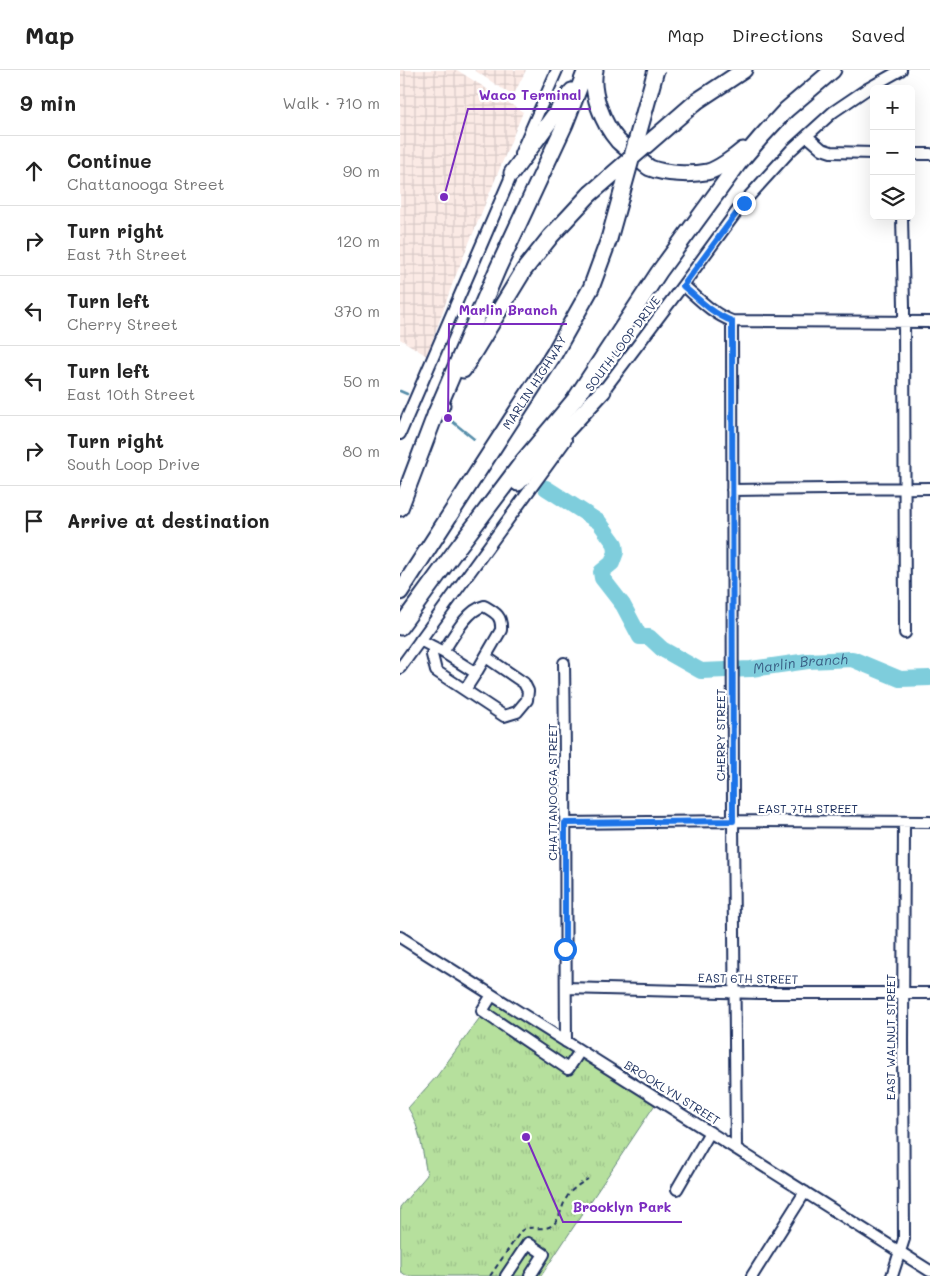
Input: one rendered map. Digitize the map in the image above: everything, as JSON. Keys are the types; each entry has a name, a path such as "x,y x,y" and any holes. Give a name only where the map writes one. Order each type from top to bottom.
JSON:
{"highway":[{"name":"MARLIN HIGHWAY","path":"400,592 554,354 591,288 610,240 656,70"},
{"path":"436,413 448,398 524,270 551,236 590,194 697,101 744,70"},
{"path":"400,627 524,460 576,398 659,272 728,177 786,110 833,70"},
{"path":"512,173 588,72"},
{"path":"588,72 594,75 596,100 604,120 618,141 649,167 687,174 709,172 734,157 761,137"},
{"path":"402,503 436,413 498,268 588,72"},
{"path":"456,550 603,391"}],"street":[{"path":"400,434 557,70"},
{"name":"SOUTH LOOP DRIVE","path":"400,668 537,479 744,203 791,150 833,112 867,89 901,70"},
{"path":"806,136 822,149 831,152 870,153"},
{"path":"915,154 930,154"},
{"path":"902,220 905,633"},
{"path":"683,286 713,312 732,321 930,322"},
{"name":"CHERRY STREET","path":"732,321 736,1148"},
{"path":"732,490 930,488"},
{"path":"465,690 501,630 501,622 497,614 484,606 476,610 464,621 439,650 432,655 436,671 504,716 517,712 527,700 528,691 524,683 486,657"},
{"path":"420,640 476,673"},
{"name":"CHATTANOOGA STREET","path":"564,663 566,1042"},
{"name":"EAST 7TH STREET","path":"565,823 733,821 930,822"},
{"name":"EAST WALNUT STREET","path":"892,1276 904,1239 904,822"},
{"name":"BROOKLYN STREET","path":"400,937 930,1271"},
{"name":"EAST 6TH STREET","path":"566,988 735,992 930,993"},
{"path":"492,995 482,1011 568,1069 580,1051"},
{"path":"677,1188 710,1132"},
{"path":"752,1276 805,1192"},
{"path":"506,1276 528,1243 544,1254 530,1276"}],"path":[{"path":"490,1276 521,1230 527,1228 540,1229 555,1223 560,1216 569,1193 588,1179"}],"shaded area":[{"path":"400,70 457,70 523,112 453,282 427,356 400,339"},
{"path":"474,70 526,70 513,96"}],"green space":[{"path":"495,997 658,1100 541,1276 407,1276 400,1271 400,1207 427,1175 418,1132 408,1108 437,1076"}],"waterway":[{"name":"Marlin Branch","path":"400,391 407,394"},
{"name":"Marlin Branch","path":"448,418 474,439"},
{"name":"Marlin Branch","path":"546,488 599,522 615,544 616,552 612,563 601,572 602,578 623,605 640,637 649,637 662,649 701,671 751,669 808,661 852,659 900,679 930,678"}],"place":[{"name":"Waco Terminal","path":"444,197"},
{"name":"Marlin Branch","path":"448,418"},
{"name":"Brooklyn Park","path":"526,1137"}],"route":[{"path":"565,949 565,823 733,821 732,321 713,312 683,286 744,203"}]}
